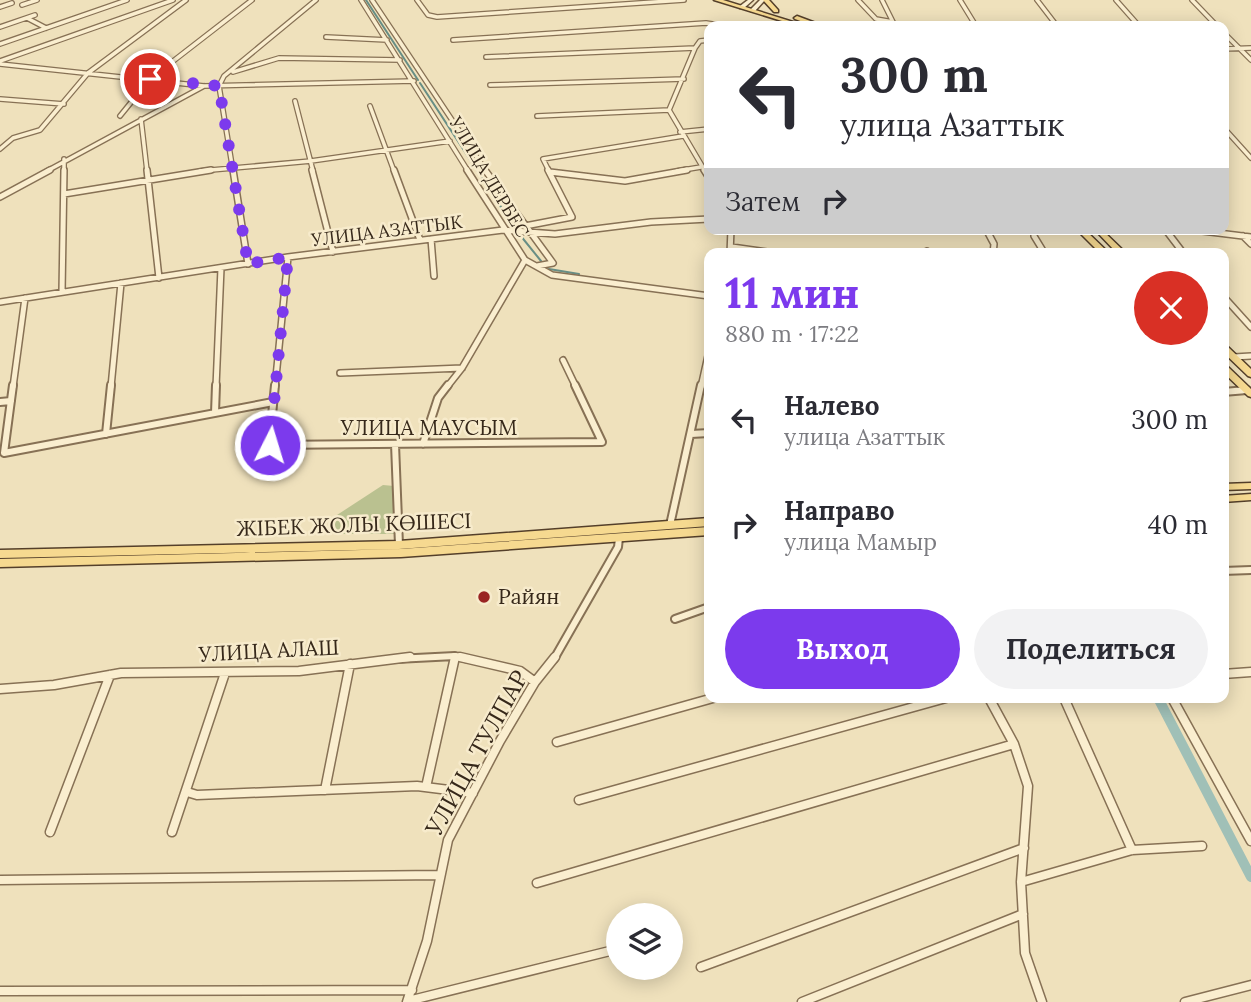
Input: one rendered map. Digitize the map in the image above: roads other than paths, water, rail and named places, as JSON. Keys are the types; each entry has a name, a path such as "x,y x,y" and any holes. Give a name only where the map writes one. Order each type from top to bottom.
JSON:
{"main road":[{"path":"717,0 763,2 776,11 805,21"},
{"path":"753,10 763,2"},
{"path":"741,3 753,10 787,21"},
{"path":"1085,235 1100,248"},
{"path":"1103,235 1117,248"},
{"path":"1229,352 1251,374"},
{"path":"1229,373 1249,392"},
{"path":"1229,487 1251,486"},
{"path":"1229,499 1251,497"},
{"name":"ЖІБЕК ЖОЛЫ КӨШЕСІ","path":"0,554 399,545 704,522"},
{"name":"ЖІБЕК ЖОЛЫ КӨШЕСІ","path":"0,563 401,553 704,531"}],"street":[{"path":"22,5 37,0"},
{"path":"0,44 127,0"},
{"path":"0,63 174,0 184,1"},
{"path":"120,117 150,79 252,0"},
{"path":"248,264 219,86 228,74 316,0"},
{"name":"УЛИЦА ДЕРБЕС","path":"361,0 414,81 503,230 525,260 461,368 438,398 423,444"},
{"name":"УЛИЦА ДЕРБЕС","path":"372,0 527,228 554,263 537,266"},
{"path":"417,0 428,15 438,17 684,0"},
{"path":"858,0 876,19 883,21"},
{"path":"882,0 892,21"},
{"path":"960,0 973,21"},
{"path":"1037,0 1053,21"},
{"path":"1116,0 1135,21"},
{"path":"1192,0 1212,21"},
{"path":"0,149 13,138 40,130 88,73 184,1"},
{"path":"0,7 12,3"},
{"path":"0,27 35,15"},
{"path":"27,18 46,28"},
{"path":"453,40 704,23"},
{"path":"326,37 387,40"},
{"path":"1229,38 1251,60"},
{"path":"669,110 695,48 700,41 704,41"},
{"path":"486,57 695,48"},
{"path":"1229,49 1251,48"},
{"path":"228,74 279,58 400,60"},
{"path":"0,63 204,86 414,81"},
{"path":"490,85 684,79"},
{"path":"0,197 64,159 204,86"},
{"path":"0,99 64,104"},
{"path":"295,102 333,252"},
{"path":"370,106 420,240"},
{"path":"537,116 669,110"},
{"path":"669,110 704,171"},
{"path":"141,119 159,278"},
{"path":"527,228 572,218 543,159 704,130"},
{"path":"1229,134 1251,158"},
{"path":"64,194 233,166 311,161 450,141"},
{"path":"62,292 64,159"},
{"path":"550,172 625,181 704,164"},
{"path":"527,228 569,233 651,222 704,219"},
{"name":"УЛИЦА АЗАТТЫК","path":"0,302 288,257 527,228"},
{"path":"1229,234 1251,237"},
{"path":"731,235 732,247 739,248"},
{"path":"1243,236 1251,244"},
{"path":"431,239 434,276"},
{"name":"УЛИЦА МАУСЫМ","path":"288,257 270,445 602,442 563,360"},
{"path":"525,260 552,275 704,295"},
{"path":"215,413 221,268"},
{"path":"106,434 121,283"},
{"path":"25,298 4,453 273,402"},
{"path":"1229,303 1251,327"},
{"path":"1234,357 1251,356"},
{"path":"340,373 461,368"},
{"path":"670,525 704,374"},
{"path":"1229,392 1249,392"},
{"path":"0,402 11,401"},
{"path":"691,434 704,433"},
{"path":"395,444 399,545"},
{"name":"УЛИЦА ТУЛПАР","path":"408,1001 427,941 448,840 535,682 552,662 612,559 619,538"},
{"path":"1229,572 1251,570"},
{"path":"675,619 704,609"},
{"path":"426,787 455,656"},
{"name":"УЛИЦА АЛАШ","path":"0,689 54,685 110,675 299,671 455,656 520,671 535,682"},
{"path":"325,790 350,664"},
{"path":"1229,674 1251,672"},
{"path":"173,832 225,673"},
{"path":"50,832 110,675"},
{"path":"556,742 704,701"},
{"path":"579,800 928,703"},
{"path":"992,703 1014,744 1028,786 1021,882 1025,953 1042,1002"},
{"path":"1066,703 1132,850"},
{"path":"1175,703 1251,841"},
{"path":"537,883 1014,744"},
{"path":"187,792 197,795 426,787 473,793"},
{"path":"1021,882 1132,850 1202,846"},
{"path":"701,967 1024,848"},
{"path":"0,880 439,874"},
{"path":"802,1002 1023,914"},
{"path":"408,1001 606,952"},
{"path":"1185,1002 1251,985"},
{"path":"0,991 411,990"}],"waterway":[{"path":"366,0 418,80"},
{"path":"420,83 516,230 541,261"},
{"path":"549,269 579,274"},
{"path":"1161,703 1251,877"}],"place":[{"name":"Райян","path":"484,597"}]}
